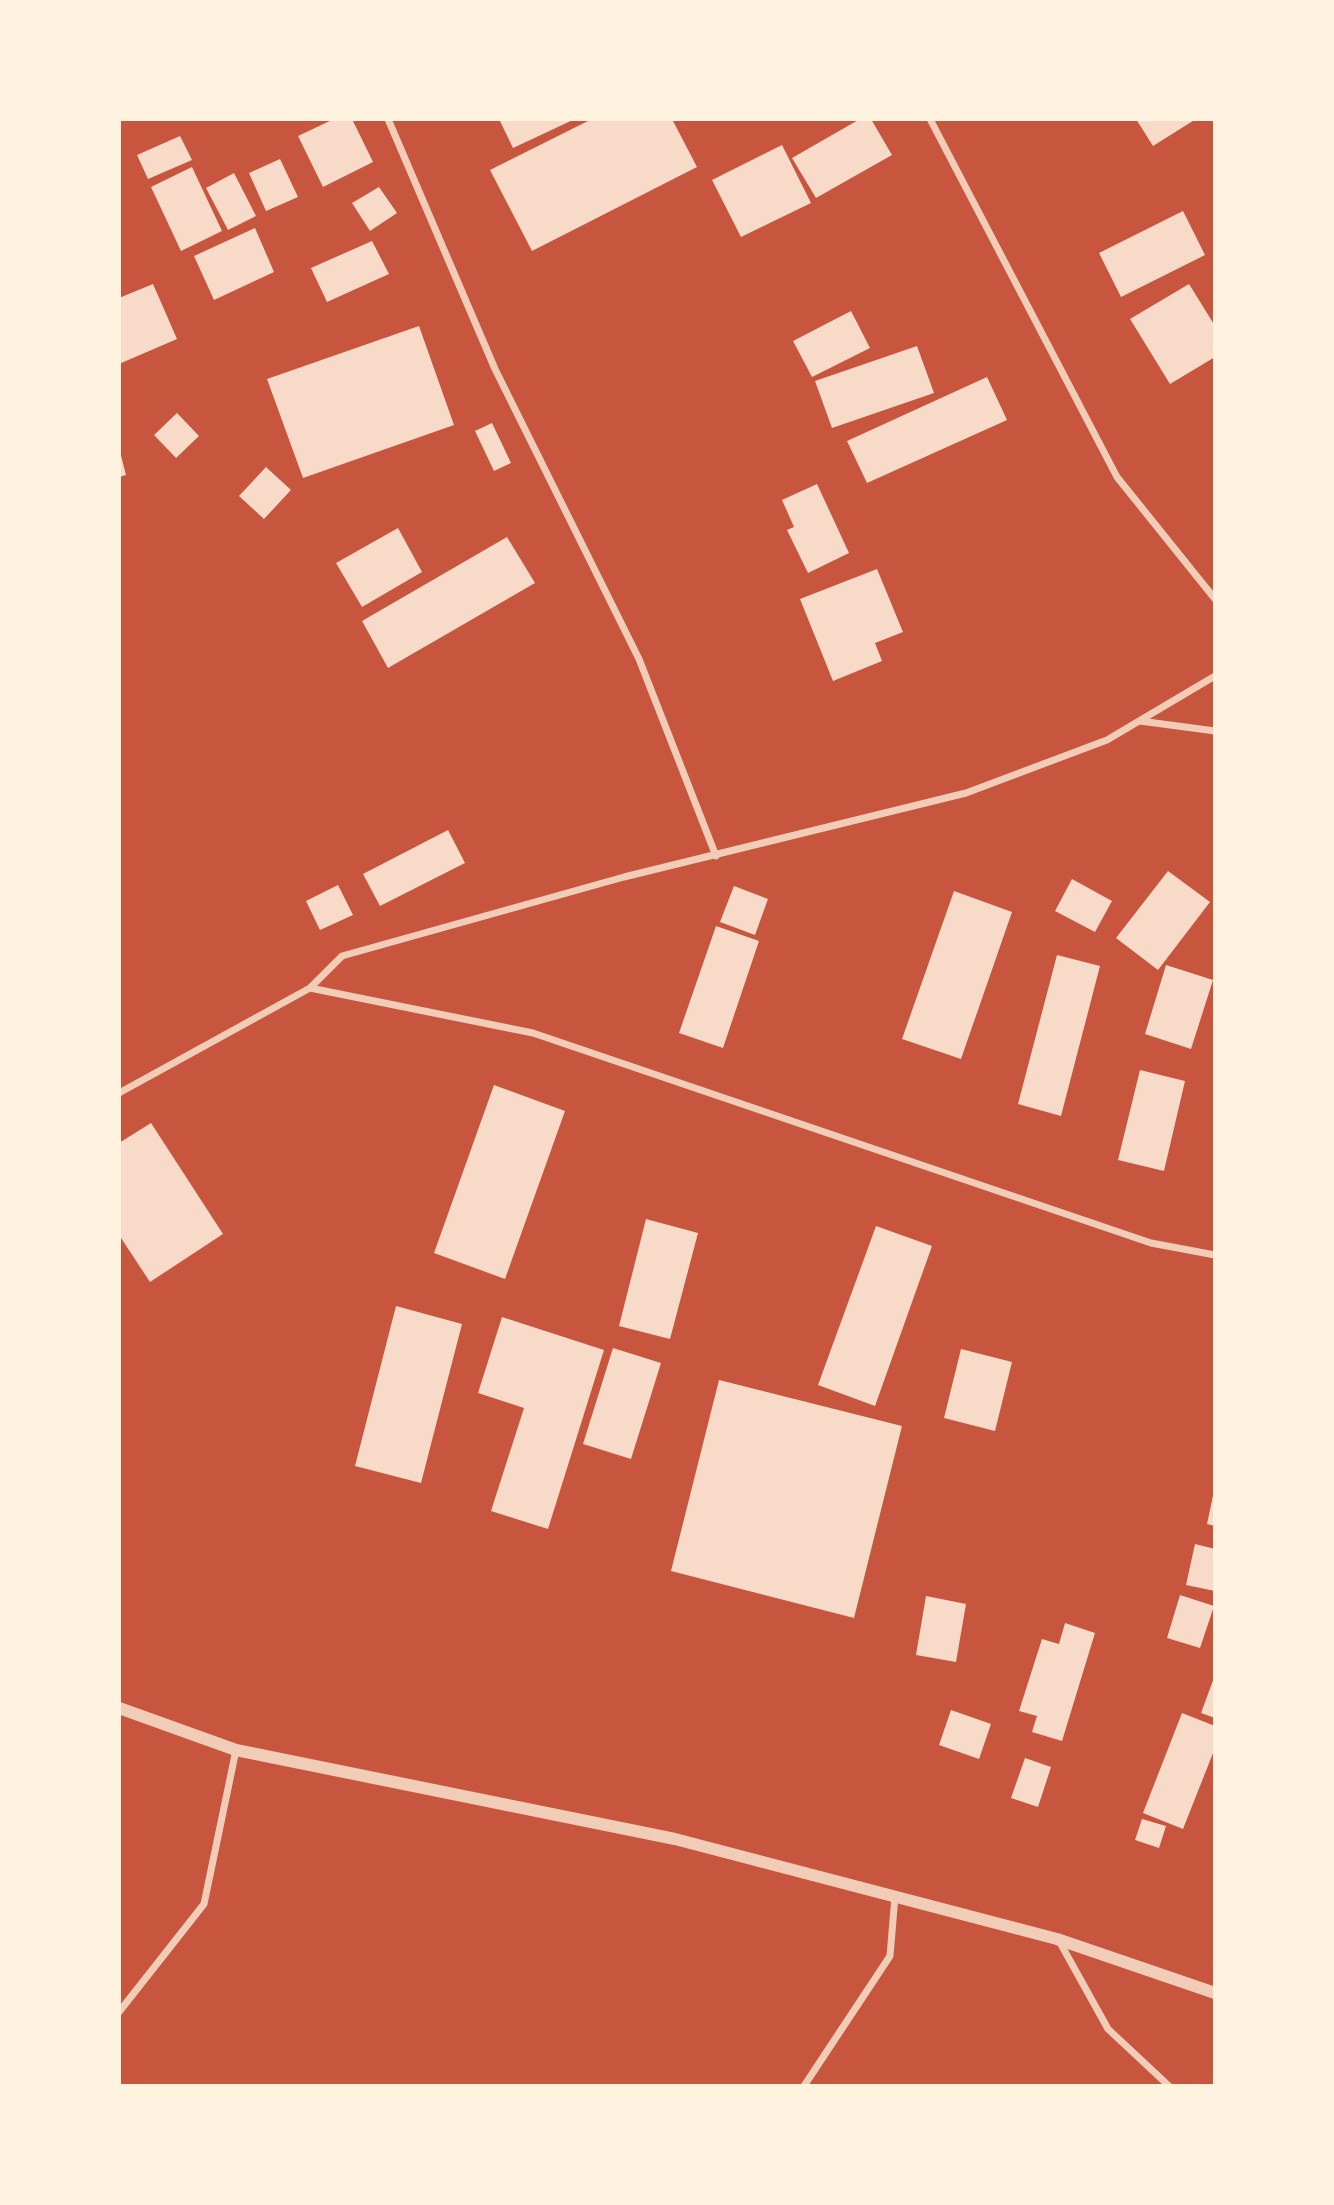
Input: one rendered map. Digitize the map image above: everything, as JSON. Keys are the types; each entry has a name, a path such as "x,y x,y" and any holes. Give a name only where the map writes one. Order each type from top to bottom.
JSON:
{"street":[{"path":"388,119 495,369 639,659 716,856"},
{"path":"930,119 1117,477 1215,599"},
{"path":"119,1093 310,988 342,956 624,877 965,793 1107,740 1215,676"},
{"path":"1139,721 1215,731"},
{"path":"310,988 533,1033 1151,1243 1215,1255"},
{"path":"119,1708 236,1750 675,1839 895,1896 1058,1939 1215,1993"},
{"path":"119,2012 204,1904 236,1750"},
{"path":"804,2086 890,1956 895,1896"},
{"path":"1058,1939 1108,2029 1168,2086"}],"building":[{"path":"334,119 352,119 373,162 323,187 298,136"},
{"path":"499,119 575,119 513,148"},
{"path":"592,119 672,119 697,167 532,251 490,170"},
{"path":"860,119 871,119 892,155 816,198 792,158"},
{"path":"1136,119 1196,119 1153,146"},
{"path":"180,136 192,160 148,179 137,155"},
{"path":"782,145 811,203 741,237 712,180"},
{"path":"280,159 298,197 266,211 249,173"},
{"path":"192,167 222,231 181,251 151,187"},
{"path":"234,173 256,216 228,230 206,188"},
{"path":"379,187 397,213 370,231 352,203"},
{"path":"1183,211 1205,255 1121,297 1099,253"},
{"path":"255,228 274,272 214,300 194,256"},
{"path":"372,241 389,274 327,302 311,268"},
{"path":"153,284 177,339 119,364 119,298"},
{"path":"1189,284 1215,326 1215,357 1170,384 1130,319"},
{"path":"851,311 870,348 812,377 793,341"},
{"path":"419,326 454,425 303,478 267,379"},
{"path":"917,346 934,393 832,428 815,381"},
{"path":"987,377 1007,420 867,483 847,441"},
{"path":"177,413 199,436 176,458 154,435"},
{"path":"492,423 511,463 494,471 475,431"},
{"path":"119,448 126,475 119,477"},
{"path":"266,467 291,490 264,519 239,496"},
{"path":"817,484 849,553 808,573 787,530 794,527 782,500"},
{"path":"398,528 422,572 362,607 336,563"},
{"path":"507,537 535,583 388,668 362,621"},
{"path":"877,569 903,632 875,643 882,661 833,681 800,599"},
{"path":"448,830 465,863 380,906 363,874"},
{"path":"1168,871 1210,902 1158,970 1116,938"},
{"path":"1072,879 1112,901 1095,932 1055,911"},
{"path":"338,885 353,915 320,930 306,901"},
{"path":"734,886 768,899 755,935 720,922"},
{"path":"954,891 1012,912 961,1059 902,1039"},
{"path":"716,926 759,941 723,1048 679,1033"},
{"path":"1057,955 1100,966 1061,1116 1018,1104"},
{"path":"1166,965 1213,980 1191,1049 1145,1034"},
{"path":"1140,1070 1185,1081 1164,1171 1118,1160"},
{"path":"494,1085 565,1111 505,1279 434,1253"},
{"path":"151,1123 223,1234 150,1282 119,1235 119,1143"},
{"path":"646,1219 698,1233 670,1339 619,1326"},
{"path":"876,1226 932,1246 875,1406 818,1385"},
{"path":"396,1306 462,1324 421,1483 355,1466"},
{"path":"502,1317 604,1350 548,1529 491,1511 524,1408 478,1393"},
{"path":"613,1348 661,1363 631,1459 583,1444"},
{"path":"961,1349 1012,1362 995,1431 944,1418"},
{"path":"719,1380 902,1426 854,1618 671,1571"},
{"path":"1215,1491 1215,1526 1207,1524"},
{"path":"1195,1544 1215,1549 1215,1591 1186,1585"},
{"path":"1180,1595 1214,1606 1200,1648 1167,1638"},
{"path":"926,1596 966,1604 956,1662 916,1655"},
{"path":"1065,1623 1095,1633 1062,1741 1032,1732 1037,1716 1019,1711 1042,1639 1059,1644"},
{"path":"1215,1675 1215,1718 1201,1713"},
{"path":"951,1710 991,1724 979,1759 939,1745"},
{"path":"1182,1713 1215,1726 1215,1748 1183,1829 1143,1813"},
{"path":"1025,1758 1051,1767 1038,1807 1011,1798"},
{"path":"1142,1819 1166,1826 1159,1848 1135,1840"}]}
